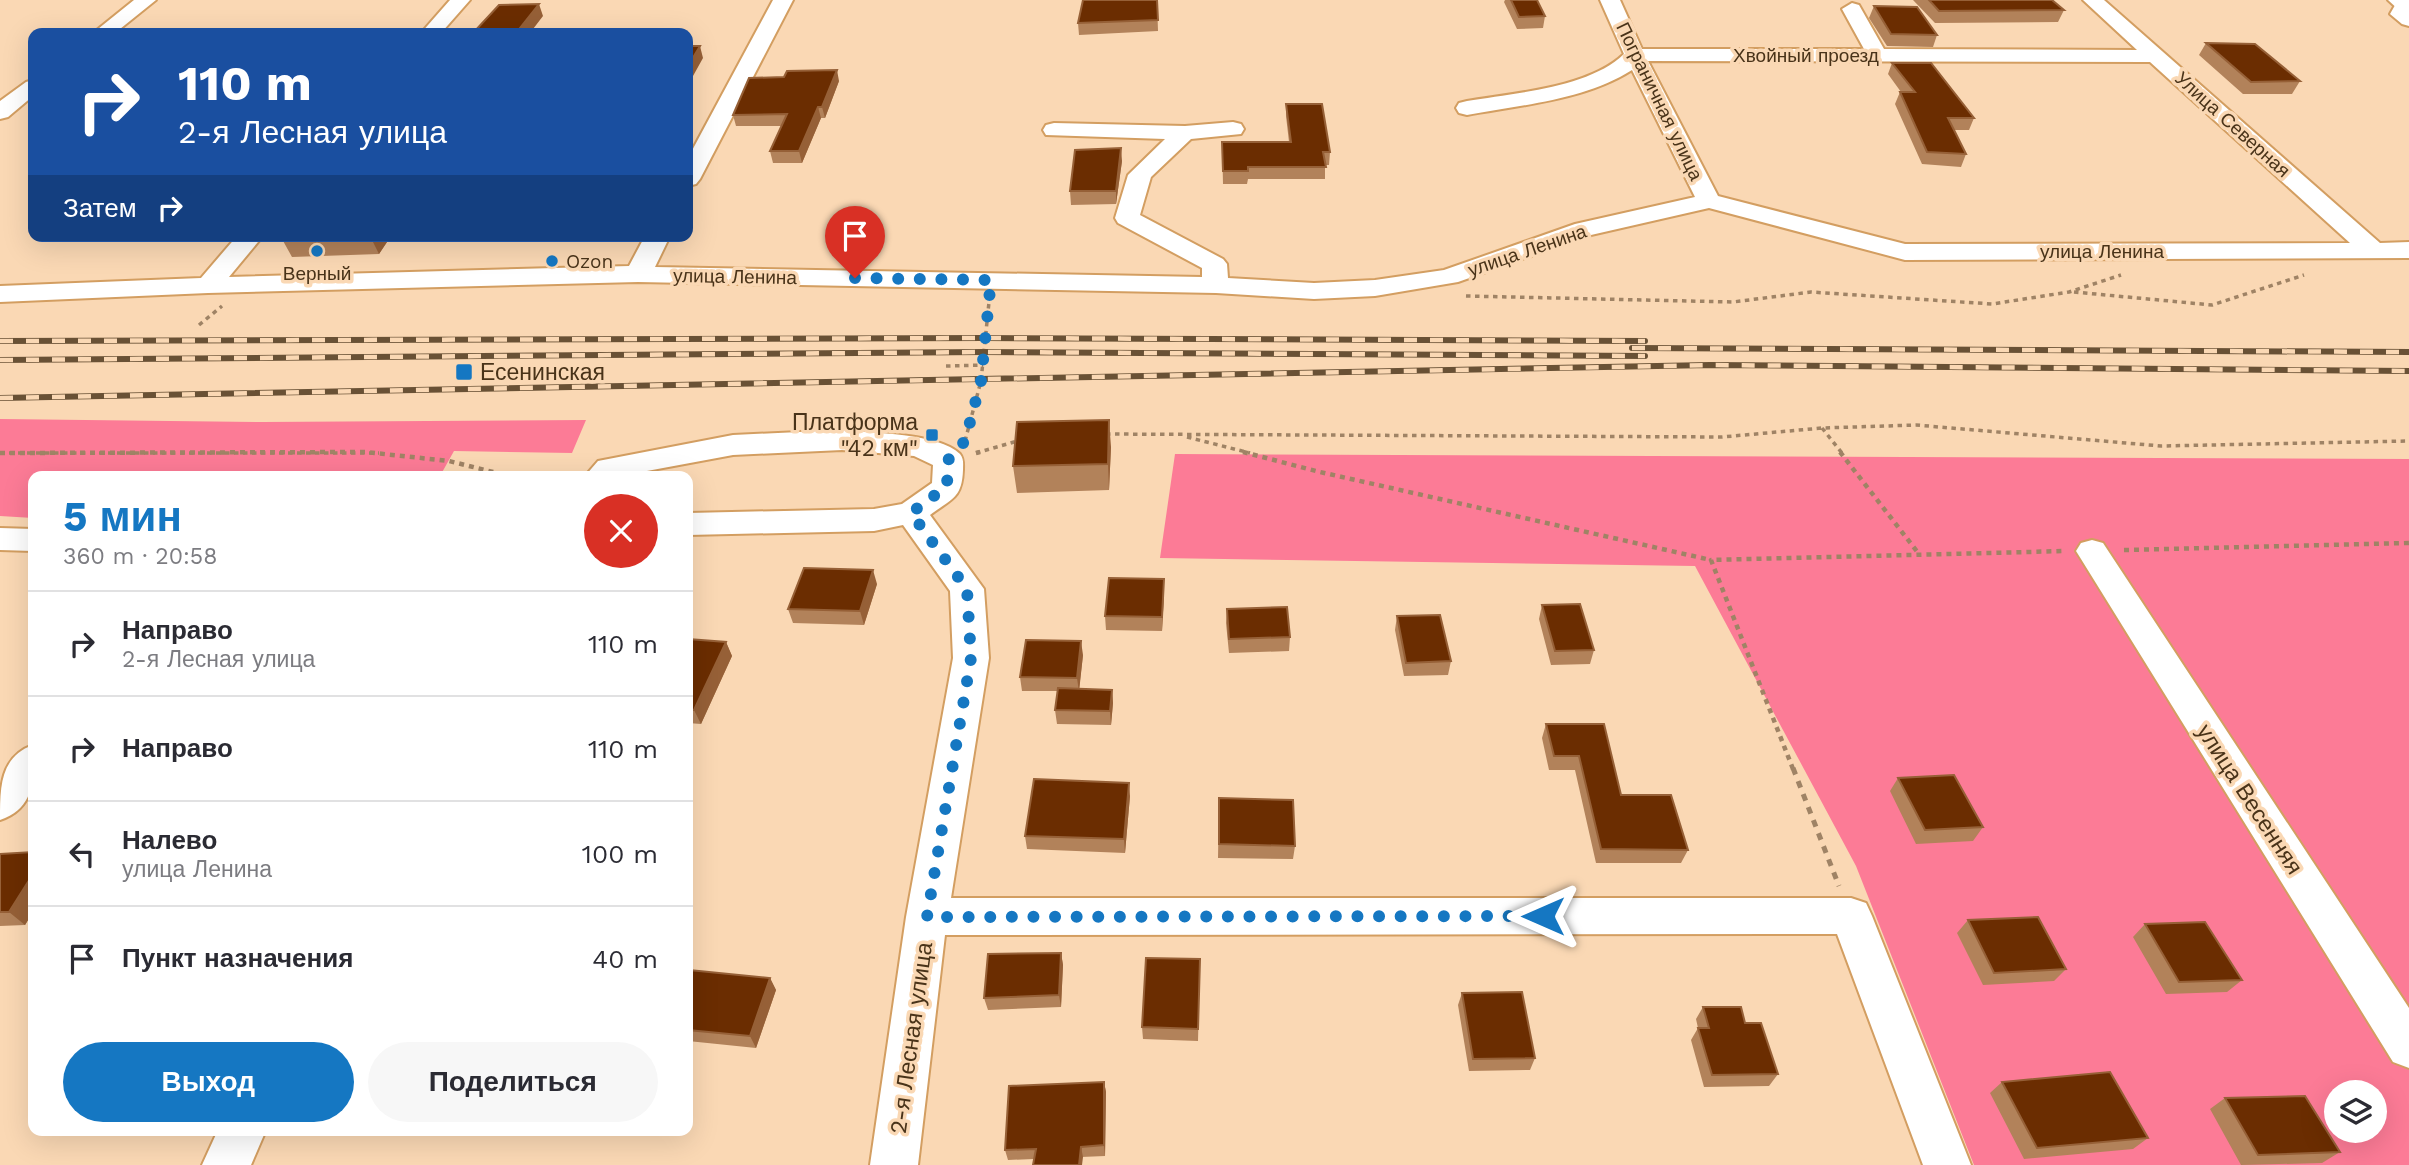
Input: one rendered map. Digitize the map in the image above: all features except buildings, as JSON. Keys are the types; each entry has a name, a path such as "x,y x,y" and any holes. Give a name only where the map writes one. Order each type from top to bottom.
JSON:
{"street":[{"path":"110,28 146,0"},
{"path":"435,28 460,0"},
{"path":"693,170 783,0"},
{"name":"Пограничная улица","path":"1610,0 1634,55 1709,201"},
{"name":"Улица Северная","path":"2093,0 2372,248"},
{"path":"1852,9 1877,55"},
{"path":"1467,108 1554,93 1628,66 1634,55"},
{"name":"Хвойный проезд","path":"1634,55 2158,56"},
{"path":"0,112 28,90"},
{"path":"1054,130 1185,134 1233,129"},
{"path":"1185,134 1140,176 1127,218 1214,264 1216,285"},
{"name":"улица Ленина","path":"0,294 208,285 638,274 1216,285 1314,291 1375,288 1449,277 1584,229 1709,201 1905,252 2372,248 2409,250"},
{"path":"208,285 246,242"},
{"path":"638,274 655,242"},
{"path":"606,471 609,468 733,445 842,440 919,447 948,460 947,486 892,516 693,524"},
{"name":"2-я Лесная улица","path":"892,516 967,589 971,658 927,917 894,1165"},
{"path":"0,539 28,540"},
{"name":"улица Весенняя","path":"2092,551 2409,1047"},
{"path":"0,804 28,767"},
{"path":"927,917 1851,916 1947,1165"},
{"path":"226,1165 240,1136"}],"path":[{"path":"2069,292 2212,305 2312,272"},
{"path":"1458,296 1732,302 1811,292 1992,304 2069,292 2122,275"},
{"path":"948,460 965,441 983,365 991,280"},
{"path":"946,366 983,365"},
{"path":"1101,434 1722,437 1822,428 1916,425 2161,446 2409,441"},
{"path":"1822,428 1919,555"},
{"path":"1181,435 1320,472 1711,560 2409,543"},
{"path":"948,460 1029,438"},
{"path":"0,453 365,452 449,461 489,471"},
{"path":"1711,560 1851,916"}],"shaded area":[{"path":"0,419 262,422 586,420 572,453 454,451 443,471 28,471 28,518 0,516"},
{"path":"1175,454 2409,459 2409,1165 1974,1165 1856,866 1695,566 1160,558"}],"railway":[{"path":"0,341 985,338 1645,341"},
{"path":"1632,348 2409,352"},
{"path":"0,360 984,352 1645,356"},
{"path":"0,398 1710,365 2409,371"}],"place":[{"name":"Верный","path":"317,251"},
{"name":"Ozon","path":"552,261"},
{"name":"Есенинская","path":"464,372"},
{"name":"Платформа \"42 км\"","path":"932,435"}],"route":[{"path":"855,278 991,280 981,381 965,441 948,460 947,486 911,513 967,589 971,658 927,917 1543,916"}]}
